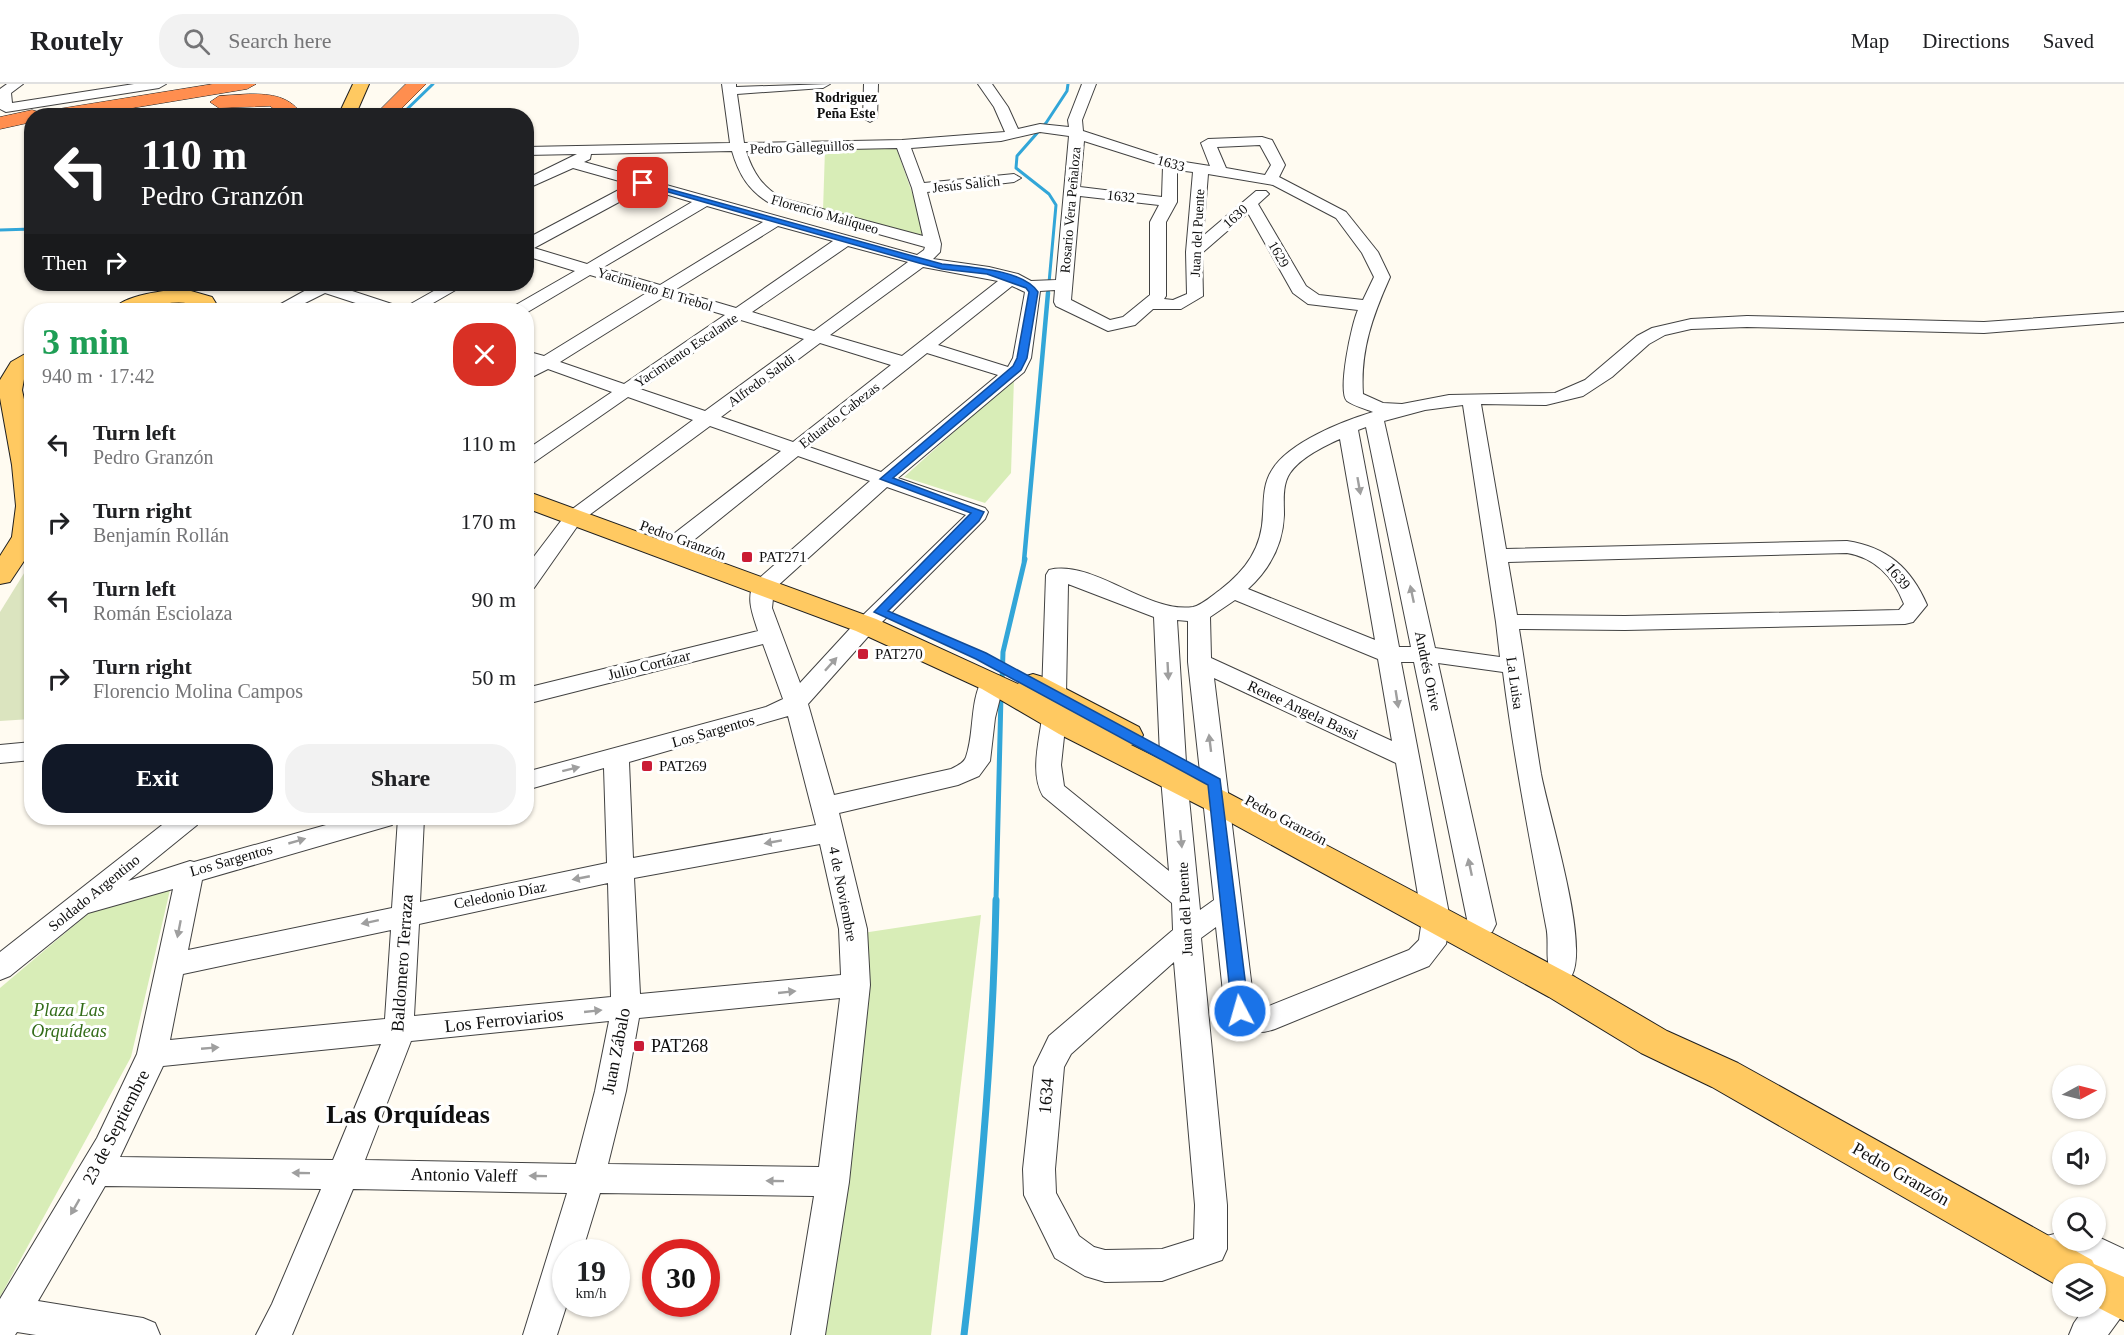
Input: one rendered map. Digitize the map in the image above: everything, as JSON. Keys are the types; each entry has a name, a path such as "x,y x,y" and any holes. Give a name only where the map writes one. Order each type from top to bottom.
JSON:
{"highway":[{"path":"76,108 194,84"},
{"path":"96,108 247,84"},
{"path":"125,108 273,84"},
{"path":"391,108 417,84"},
{"path":"180,108 251,100 282,104 289,108"},
{"path":"2,118 24,117"},
{"path":"0,129 24,125"}],"main road":[{"path":"350,108 361,84"},
{"path":"140,303 163,291"},
{"path":"152,303 179,297 194,298 201,303"},
{"path":"24,362 17,366 11,380 10,390 24,468"},
{"name":"Pedro Granzón","path":"534,486 582,512"},
{"name":"Pedro Granzón","path":"534,501 582,512 873,619 981,656 1054,706 1434,908 1654,1042 1725,1075 2058,1263"},
{"path":"0,576 24,539"},
{"name":"Pedro Granzón","path":"873,619 992,682 1054,706"},
{"name":"Pedro Granzón","path":"1434,908 1482,924 1562,967 1662,1028 1725,1075"}],"street":[{"path":"48,108 159,84"},
{"path":"729,87 823,84"},
{"path":"870,118 871,84"},
{"path":"984,84 1000,107 1013,134"},
{"name":"Rosario Vera Peñaloza","path":"1089,84 1075,120 1077,144 1062,302 1108,326 1129,321 1152,304"},
{"path":"8,85 4,92 2,118 24,113"},
{"name":"Florencio Maliqueo","path":"729,87 738,149 743,166 757,190 776,201 929,252"},
{"name":"Pedro Galleguillos","path":"534,151 738,149 902,144 1053,128 1075,132"},
{"name":"1633","path":"1075,132 1170,164 1201,171 1274,180 1341,215 1370,252 1382,277 1369,306"},
{"path":"1220,172 1208,143 1262,141 1267,142 1278,165 1274,180"},
{"path":"902,144 919,188 929,252 942,267 989,272 1021,282 1064,285"},
{"path":"534,181 598,150"},
{"path":"572,163 846,240 929,252"},
{"name":"Juan del Puente","path":"1152,304 1158,296 1158,222 1160,214 1169,202 1170,164"},
{"name":"Juan del Puente","path":"1152,304 1175,305 1195,296 1194,252 1201,171"},
{"name":"Jesús Salich","path":"919,188 1014,178"},
{"name":"1630","path":"1194,252 1274,180"},
{"path":"534,244 643,183"},
{"name":"1632","path":"1073,191 1169,202"},
{"path":"532,303 704,201"},
{"path":"739,211 776,201"},
{"name":"1629","path":"1250,202 1299,289 1314,300 1369,306"},
{"path":"534,370 775,220"},
{"name":"Yacimiento Escalante","path":"534,453 846,240"},
{"name":"Yacimiento El Trebol","path":"534,251 905,363"},
{"name":"Alfredo Sahdi","path":"582,512 819,337 929,252"},
{"path":"770,581 885,479 1018,368 1022,358 1033,292 1021,282"},
{"name":"Eduardo Cabezas","path":"673,545 925,347 1021,282"},
{"path":"292,303 315,291"},
{"path":"343,291 374,303"},
{"path":"422,303 445,291"},
{"path":"1199,614 1200,662 1240,1011 1251,1020 1265,1020 1419,958 1432,944 1434,908 1348,429 1356,412 1353,383 1361,322 1369,306"},
{"path":"1354,397 1380,408 1400,409 1471,399 1539,400 1576,393 1594,385 1643,338 1660,330 1680,325 1742,322 1965,328 2124,317"},
{"path":"925,347 1010,373"},
{"path":"534,359 885,479"},
{"name":"La Luisa","path":"1471,399 1529,775 1562,934 1562,967"},
{"path":"1187,900 1092,825 1052,790 1049,765 1054,706 1057,575 1086,581 1165,613 1199,614 1234,591 1262,560 1272,533 1275,483 1278,474 1288,462 1348,429 1400,409"},
{"name":"Andrés Orive","path":"1374,418 1482,924"},
{"name":"Los Sargentos","path":"534,779 774,714 796,703 873,619 975,519 978,512 885,479"},
{"path":"534,573 582,512"},
{"name":"1639","path":"1496,556 1847,547 1865,549 1882,558 1909,585 1916,605 1905,617 1625,623 1507,622"},
{"name":"4 de Noviembre","path":"770,581 761,608 796,703 827,820 853,929 856,985 833,1182 808,1335"},
{"path":"1234,591 1390,655 1424,654 1512,666"},
{"name":"Juan del Puente","path":"1105,1266 1162,1265 1210,1250 1211,1205 1188,966 1187,900 1174,770 1165,613"},
{"name":"Julio Cortázar","path":"534,694 771,634"},
{"name":"Renee Angela Bassi","path":"1200,662 1407,758"},
{"name":"Celedonio Díaz","path":"171,965 622,870 827,820 958,776 970,770 978,761 983,718 992,682"},
{"path":"0,754 24,752"},
{"name":"Juan Zábalo","path":"540,1335 587,1176 621,1046 626,1008 616,758"},
{"name":"Soldado Argentino","path":"0,968 179,825"},
{"name":"Los Sargentos","path":"80,905 358,825"},
{"name":"Baldomero Terraza","path":"273,1335 394,1052 399,1030 411,825"},
{"name":"23 de Septiembre","path":"5,1321 30,1285 95,1171 145,1075 152,1054 190,872"},
{"name":"1634","path":"1105,1266 1085,1260 1067,1247 1040,1195 1039,1169 1048,1067 1060,1045 1188,933 1228,904"},
{"name":"Los Ferroviarios","path":"152,1054 856,985"},
{"name":"Antonio Valeff","path":"95,1171 587,1176 833,1182"},
{"path":"2039,1252 2067,1245 2087,1249 2115,1287 2086,1335"},
{"path":"5,1321 143,1335"}],"green space":[{"path":"896,147 928,238 823,211 825,149"},
{"path":"1014,378 1011,473 985,503 904,477"},
{"path":"24,573 24,719 0,721 0,612"},
{"name":"Plaza Las Orquídeas","path":"170,890 131,1057 0,1297 0,988 90,912"},
{"path":"981,915 931,1335 819,1335 856,934"}],"waterway":[{"path":"408,108 433,84"},
{"path":"1048,294 1056,205 1049,194 1016,168 1017,156 1046,123 1067,91 1068,84"},
{"path":"0,230 24,229"},
{"path":"1024,561 1048,293"},
{"path":"1002,683 1003,652 1025,559"},
{"path":"996,901 1001,695"},
{"path":"964,1335 985,1118 996,900"}],"place":[{"name":"PAT271","path":"747,557"},
{"name":"PAT270","path":"863,654"},
{"name":"PAT269","path":"647,766"},
{"name":"PAT268","path":"639,1046"}],"district":[{"name":"Rodriguez Peña Este","path":"846,106"},
{"name":"Las Orquídeas","path":"408,1114"}],"route":[{"path":"643,183 942,267 989,272 1029,286 1033,292 1022,358 1018,368 885,479 978,512 975,519 880,612 981,656 1215,782 1240,1011"}]}
